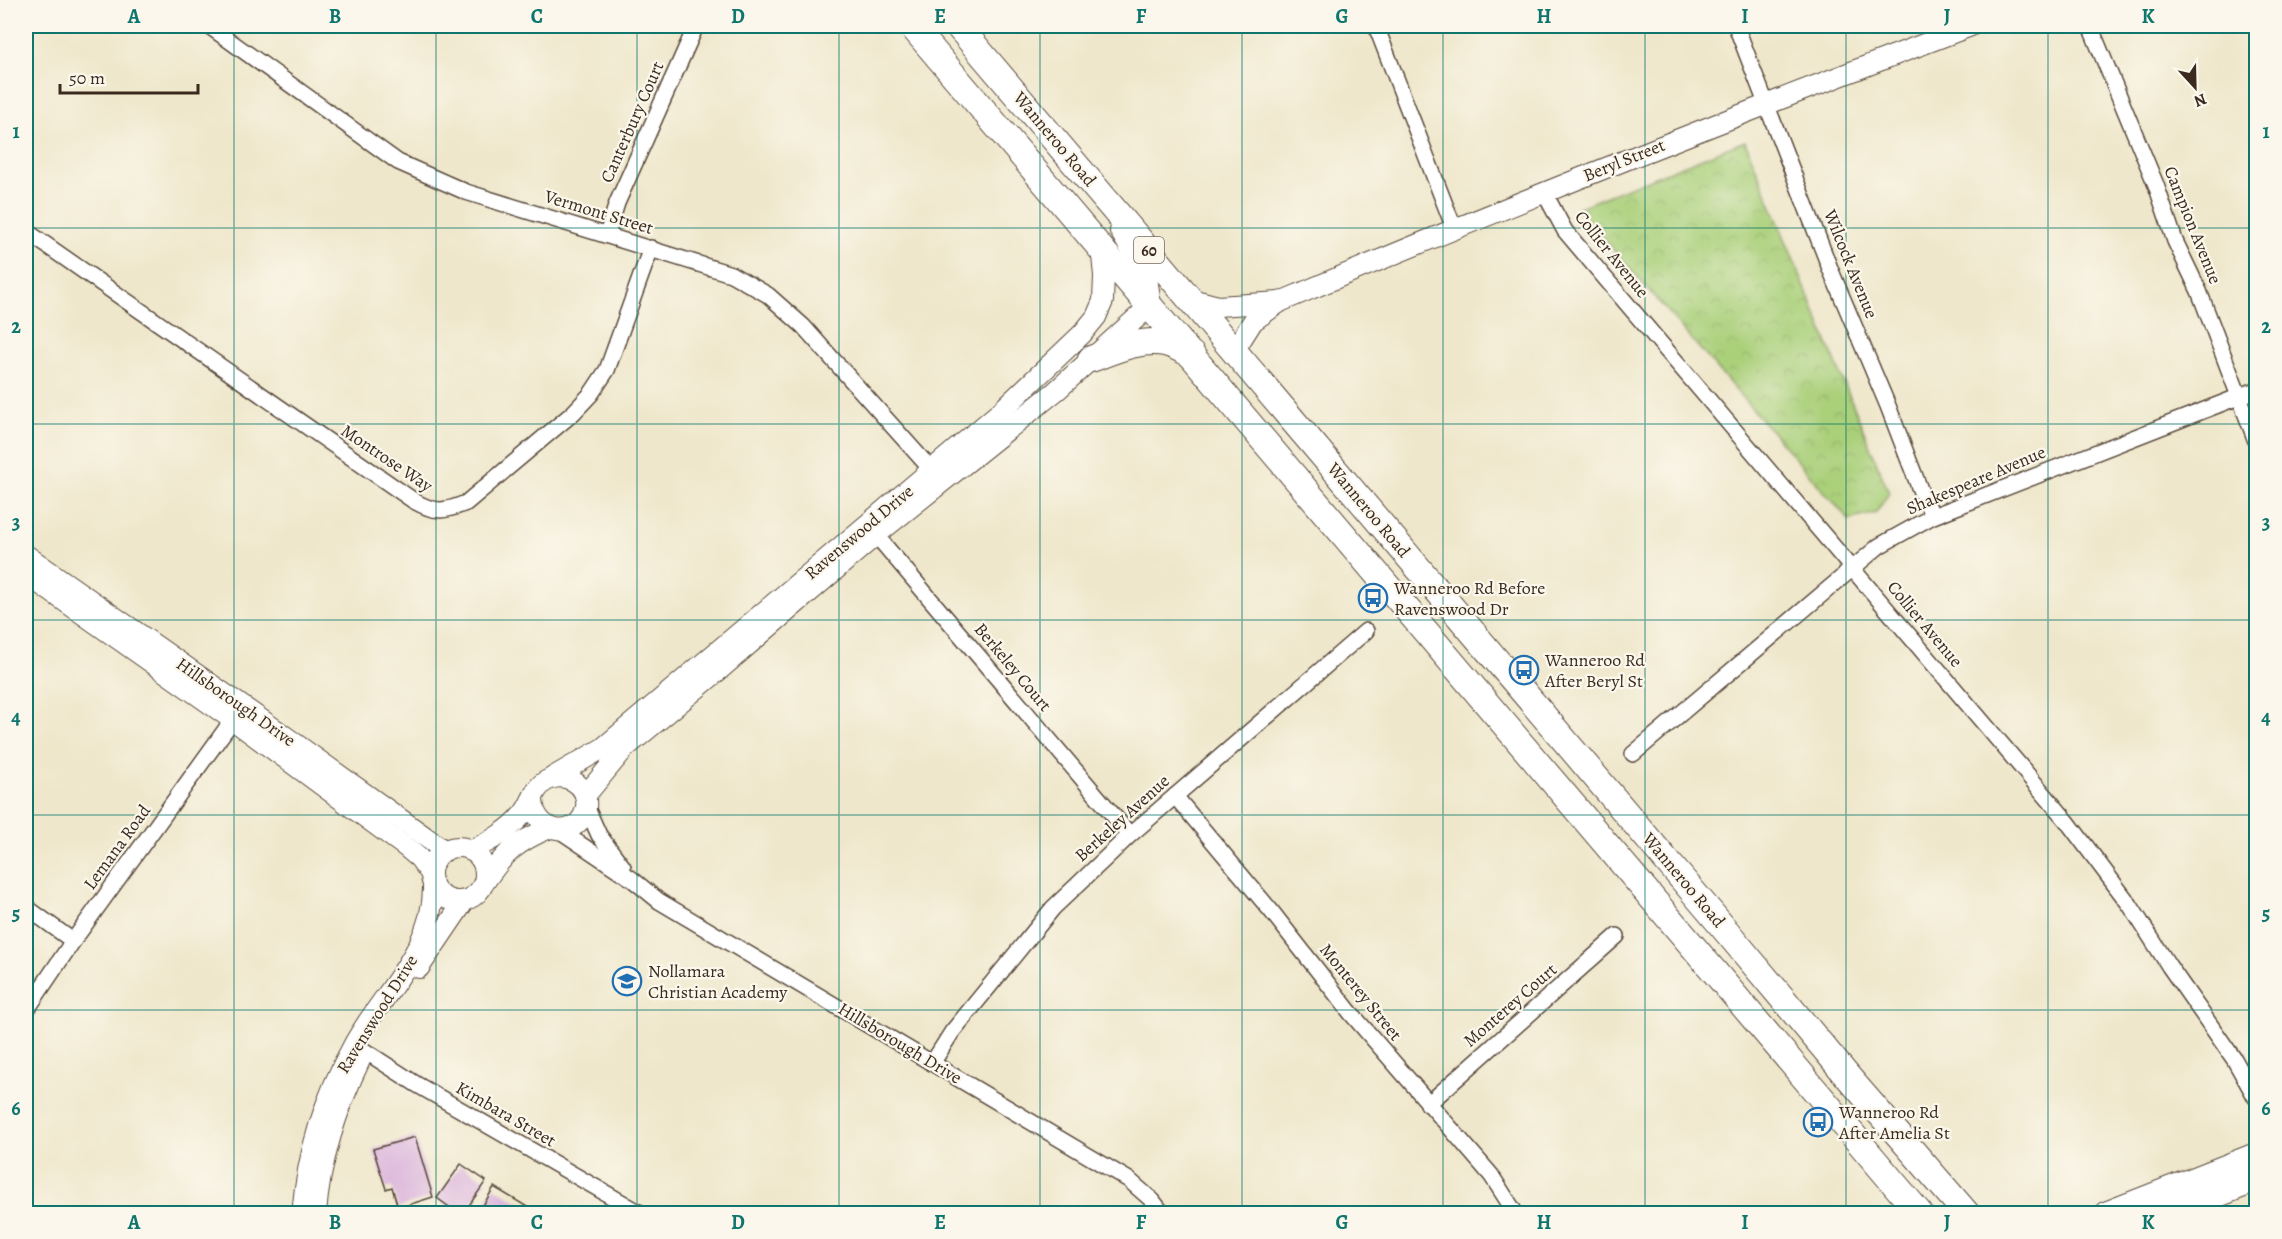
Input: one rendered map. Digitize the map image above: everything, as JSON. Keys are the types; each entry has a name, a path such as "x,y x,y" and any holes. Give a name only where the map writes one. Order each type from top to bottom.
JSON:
{"main road":[{"name":"Wanneroo Road","path":"912,26 1195,356 1906,1202 1920,1214"},
{"name":"Wanneroo Road","path":"958,26 1849,1078 1967,1214"},
{"path":"1091,359 1119,349 1148,343 1166,344 1195,356"},
{"path":"2109,1214 2256,1156"},
{"path":"2167,1214 2256,1179"}],"street":[{"name":"Vermont Street","path":"208,26 398,162 466,192 730,274 768,295 803,326 936,476"},
{"name":"Canterbury Court","path":"607,235 617,204 696,26"},
{"path":"1376,26 1454,228"},
{"name":"Wilcock Avenue","path":"1736,26 1831,271 1888,406 1921,492 1933,516"},
{"name":"Beryl Street","path":"1234,351 1252,321 1280,302 1544,192 1767,103 1971,26"},
{"name":"Campion Avenue","path":"2090,26 2156,185 2175,242 2199,291 2256,441"},
{"path":"1091,182 1144,269 1151,305"},
{"name":"Collier Avenue","path":"1544,192 1565,231 2067,822 2130,905 2169,966 2234,1059 2256,1098"},
{"name":"Montrose Way","path":"26,231 414,501 428,509 447,511 466,503 573,413 591,394 607,370 651,248"},
{"name":"Ravenswood Drive","path":"553,777 603,748 936,476 1047,369 1096,317 1103,301 1101,246"},
{"name":"Beryl Street","path":"1191,299 1218,306 1280,302"},
{"name":"Ravenswood Drive","path":"936,476 1011,429 1151,305"},
{"name":"Shakespeare Avenue","path":"1633,754 1879,546 1933,516 2256,390"},
{"name":"Ravenswood Drive","path":"586,801 624,748 718,670 871,529"},
{"name":"Berkeley Court","path":"871,529 1130,835"},
{"name":"Hillsborough Drive","path":"26,555 238,713 419,858 432,879"},
{"name":"Hillsborough Drive","path":"26,574 445,851"},
{"name":"Berkeley Avenue","path":"933,1062 952,1032 1053,908 1130,835 1366,631"},
{"name":"Lemana Road","path":"26,1011 73,941 238,713"},
{"path":"471,851 510,828 533,800 536,790 543,782 553,777 563,777 573,780 581,787 586,801 584,815 577,823 569,828 555,829 514,846 495,866 484,883 474,897 456,901 438,892 432,879 433,865 445,851 454,848 471,851 477,855 484,867 484,883"},
{"name":"Monterey Street","path":"1175,796 1428,1104 1491,1175 1516,1214"},
{"path":"533,800 537,817 555,829"},
{"name":"Hillsborough Drive","path":"586,801 599,835 632,879"},
{"name":"Hillsborough Drive","path":"555,829 632,879 659,901 1129,1180 1153,1201 1163,1214"},
{"name":"Ravenswood Drive","path":"316,1214 319,1186 331,1136 354,1074 359,1048 421,942 433,899 432,879"},
{"name":"Ravenswood Drive","path":"302,1214 305,1183 322,1116 336,1081 465,900"},
{"path":"26,908 73,941"},
{"name":"Monterey Court","path":"1428,1104 1617,936"},
{"name":"Kimbara Street","path":"359,1048 642,1214"}],"green space":[{"path":"1745,141 1889,493 1876,513 1849,520 1577,208"}],"building":[{"path":"415,1137 433,1197 398,1208 392,1187 386,1189 373,1149"},
{"path":"461,1164 486,1181 463,1214 459,1214 437,1198"},
{"path":"494,1187 529,1208 526,1214 478,1214"}],"place":[{"name":"Wanneroo Rd Before Ravenswood Dr","path":"1373,598"},
{"name":"Wanneroo Rd After Beryl St","path":"1524,670"},
{"name":"Nollamara Christian Academy","path":"627,981"},
{"name":"Wanneroo Rd After Amelia St","path":"1818,1122"}]}
